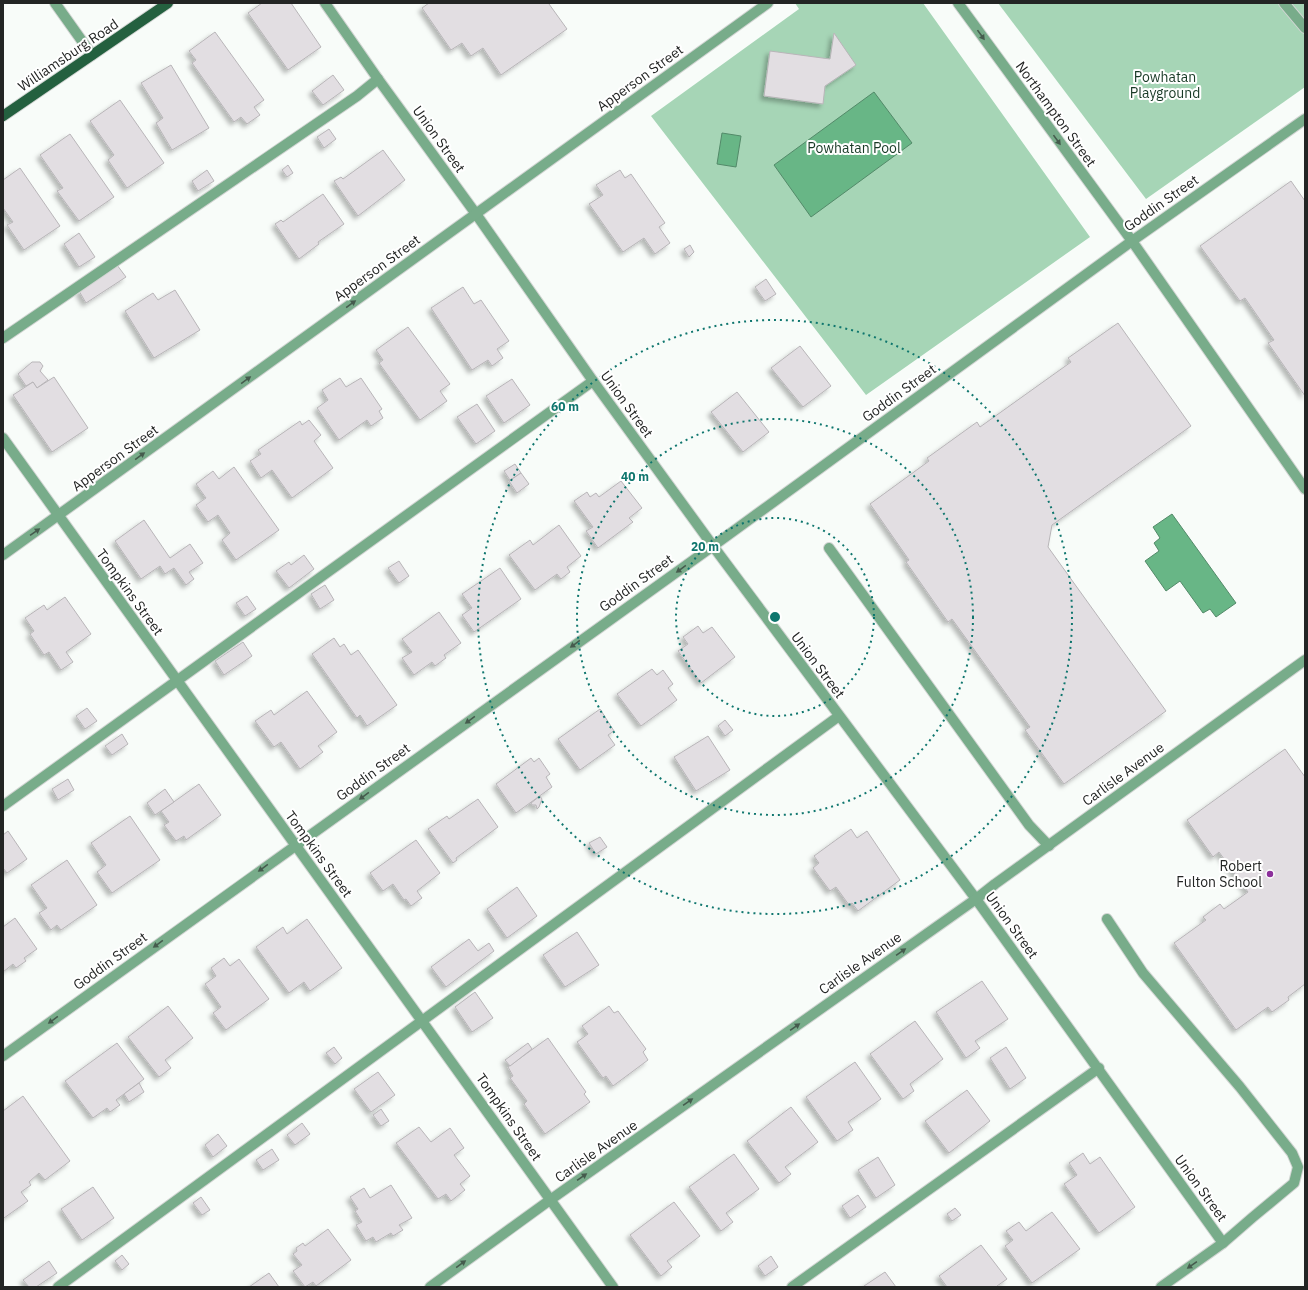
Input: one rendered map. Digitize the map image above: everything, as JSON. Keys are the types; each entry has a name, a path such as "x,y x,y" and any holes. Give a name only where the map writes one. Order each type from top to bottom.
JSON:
{"main road":[{"name":"Williamsburg Road","path":"3,116 168,3"}],"street":[{"path":"55,3 92,55"},
{"name":"Union Street","path":"325,3 593,381 713,546 976,899 1223,1243"},
{"name":"Apperson Street","path":"3,555 768,3"},
{"name":"Northampton Street","path":"958,3 1132,241 1305,490"},
{"path":"1284,3 1305,28"},
{"path":"3,338 357,96 378,79"},
{"name":"Goddin Street","path":"3,1056 713,546 1132,241 1305,119"},
{"path":"3,806 593,381"},
{"name":"Tompkins Street","path":"3,438 613,1287"},
{"path":"829,548 1029,825 1049,846"},
{"name":"Carlisle Avenue","path":"430,1287 550,1200 976,899 1305,660"},
{"path":"58,1287 839,716"},
{"path":"1107,919 1143,973 1245,1093 1292,1153 1298,1167 1294,1183 1223,1243 1161,1287"},
{"path":"792,1287 1098,1068"}],"green space":[{"name":"Powhatan Pool","path":"795,3 923,3 1090,237 866,395 651,116 799,9"},
{"name":"Powhatan Playground","path":"998,3 1305,3 1305,87 1146,199"}],"shaded area":[{"path":"874,92 912,143 811,217 774,165"},
{"path":"722,133 741,136 736,167 717,164"},
{"path":"1172,514 1236,603 1216,617 1210,609 1203,613 1180,581 1166,591 1145,561 1159,551 1154,543 1160,538 1153,527"}],"building":[{"path":"262,3 291,3 321,47 288,70 248,13"},
{"path":"429,3 551,3 549,4 567,29 501,75 483,48 471,56 462,43 451,50 422,8"},
{"path":"215,32 264,100 254,107 260,115 247,124 241,117 234,122 192,63 196,60 189,51"},
{"path":"834,33 856,65 825,86 823,104 764,96 770,51 830,59"},
{"path":"171,65 209,128 172,150 156,123 163,118 141,83"},
{"path":"333,75 344,90 323,105 312,91"},
{"path":"120,100 164,163 127,188 108,160 114,155 90,121"},
{"path":"329,129 336,139 324,148 317,137"},
{"path":"70,134 114,197 79,221 57,191 63,188 40,155"},
{"path":"383,150 405,180 358,216 334,181 341,177 343,179"},
{"path":"288,165 293,173 287,177 282,170"},
{"path":"20,168 60,226 24,250 7,225 13,222 3,208 3,180"},
{"path":"207,170 214,181 198,191 192,181"},
{"path":"620,170 625,178 631,174 665,223 659,227 670,243 655,254 644,238 623,252 589,204 603,195 596,185"},
{"path":"1291,181 1305,201 1305,396 1268,343 1274,340 1245,298 1240,301 1200,246"},
{"path":"323,194 344,224 318,242 319,244 299,259 275,224 281,220 283,222"},
{"path":"79,233 95,257 79,267 64,244"},
{"path":"690,245 694,252 689,257 684,249"},
{"path":"117,265 126,277 86,303 79,291"},
{"path":"766,279 776,294 765,301 755,287"},
{"path":"463,287 474,304 481,300 509,341 497,349 503,358 492,366 488,360 472,370 431,308"},
{"path":"175,290 200,330 154,358 125,311 153,293 158,300"},
{"path":"1118,323 1191,426 1052,525 1048,547 1166,711 1064,784 1025,730 1030,727 952,619 948,622 906,562 909,560 870,504 929,461 927,458 977,422 980,427 1071,362 1068,358"},
{"path":"408,327 450,384 440,391 447,401 420,420 379,363 383,360 376,350"},
{"path":"800,346 831,386 803,407 771,368"},
{"path":"32,362 40,362 43,366 40,371 48,380 37,388 33,382 26,386 18,374"},
{"path":"54,377 88,428 52,452 13,395 33,382 37,388"},
{"path":"340,378 346,387 361,378 382,409 379,411 383,418 371,426 367,420 339,440 317,408 328,400 322,390"},
{"path":"512,379 530,405 504,423 486,396"},
{"path":"737,392 769,432 743,452 711,412"},
{"path":"477,404 495,431 476,444 457,417"},
{"path":"309,420 321,435 314,441 333,468 292,498 272,470 261,478 250,461 261,454 258,450 300,421 302,425"},
{"path":"515,464 521,473 510,480 504,471"},
{"path":"234,467 279,530 236,560 222,540 230,533 218,515 208,522 196,505 206,498 196,484 213,471 219,479"},
{"path":"521,473 529,484 517,493 509,481"},
{"path":"621,481 642,508 629,518 633,522 598,548 586,531 593,527 574,501 587,492 590,497 596,493 599,497"},
{"path":"144,520 170,558 190,544 203,563 189,572 194,579 186,585 174,568 165,574 160,566 141,579 115,541"},
{"path":"559,525 581,556 567,567 570,572 561,579 557,574 535,590 509,555 530,540 533,545"},
{"path":"304,555 314,569 289,588 276,571 289,562 291,565"},
{"path":"399,561 409,576 399,583 388,568"},
{"path":"500,568 521,599 474,632 462,615 472,608 462,594"},
{"path":"325,585 334,600 320,609 311,594"},
{"path":"247,596 256,609 245,616 236,603"},
{"path":"65,597 91,634 66,652 73,662 61,670 49,652 44,655 30,634 34,631 25,618 44,605 47,610"},
{"path":"439,612 461,643 444,655 446,658 435,666 432,662 414,675 402,658 412,652 402,639"},
{"path":"698,626 703,633 712,627 735,657 701,683 678,651 688,644 683,637"},
{"path":"334,638 340,647 344,644 351,655 358,650 397,705 367,726 360,715 357,718 312,654"},
{"path":"243,642 252,656 224,675 215,661"},
{"path":"652,669 657,675 663,670 673,684 668,688 677,700 641,726 617,694"},
{"path":"307,691 337,732 318,746 323,752 300,769 281,742 274,747 255,721 271,710 274,715"},
{"path":"87,708 97,721 85,729 76,716"},
{"path":"600,709 614,731 608,735 615,745 580,770 558,739"},
{"path":"725,720 733,730 725,736 718,726"},
{"path":"122,734 128,744 112,755 105,746"},
{"path":"708,736 730,770 696,791 674,757"},
{"name":"Robert Fulton School","path":"1285,749 1305,777 1305,984 1288,997 1289,1000 1272,1012 1268,1007 1236,1030 1174,943 1206,920 1203,917 1220,904 1224,909 1248,892 1219,852 1213,857 1187,820"},
{"path":"531,758 534,762 539,758 550,774 546,777 552,787 516,813 496,784"},
{"path":"68,779 74,790 58,800 52,789"},
{"path":"199,784 221,815 186,840 184,836 176,841 164,825 169,822 161,811"},
{"path":"165,789 174,802 155,815 147,803"},
{"path":"540,796 542,799 537,809 536,805 532,805 531,803"},
{"path":"478,799 498,827 456,858 457,860 453,863 428,829 447,816 449,819"},
{"path":"130,816 160,860 112,893 97,872 106,865 91,843"},
{"path":"851,829 857,838 867,831 900,880 858,911 852,903 849,905 836,887 830,891 813,868 819,863 814,856"},
{"path":"8,831 27,859 7,873 3,868 3,835"},
{"path":"600,837 607,847 596,854 589,843"},
{"path":"416,840 440,873 417,891 422,898 411,906 406,899 404,900 393,884 383,891 370,873"},
{"path":"67,860 97,905 61,930 57,925 51,930 39,913 47,908 31,885"},
{"path":"517,887 537,916 507,938 487,909"},
{"path":"15,918 37,949 24,958 26,961 16,968 13,964 3,972 3,927"},
{"path":"307,919 342,968 310,991 304,982 289,993 256,947 283,927 287,934"},
{"path":"577,932 599,965 565,987 543,955"},
{"path":"469,939 478,951 489,943 494,951 446,987 431,967"},
{"path":"224,958 230,966 239,959 269,999 226,1030 213,1013 221,1007 205,984 216,976 211,968"},
{"path":"982,981 1008,1019 975,1041 980,1048 966,1058 936,1012"},
{"path":"475,992 493,1018 472,1032 455,1007"},
{"path":"168,1006 193,1038 165,1060 171,1068 159,1077 128,1037"},
{"path":"609,1006 614,1013 618,1011 646,1049 643,1052 648,1060 613,1086 606,1076 603,1078 577,1042 588,1034 582,1026"},
{"path":"915,1021 943,1059 910,1084 914,1091 903,1099 870,1054"},
{"path":"548,1038 586,1092 584,1094 590,1102 545,1134 524,1104 527,1101 510,1078 513,1076 508,1067"},
{"path":"117,1043 144,1079 116,1100 120,1105 110,1112 107,1108 93,1118 65,1081"},
{"path":"528,1043 532,1049 510,1066 505,1060"},
{"path":"334,1047 342,1058 335,1064 326,1053"},
{"path":"1006,1047 1026,1078 1010,1089 990,1058"},
{"path":"855,1062 881,1099 848,1122 853,1130 837,1141 806,1097"},
{"path":"378,1072 395,1095 371,1112 354,1089"},
{"path":"139,1083 144,1092 129,1102 124,1094"},
{"path":"967,1090 990,1121 949,1153 925,1121"},
{"path":"23,1096 70,1161 45,1180 39,1173 29,1182 31,1185 21,1192 28,1201 4,1218 3,1111"},
{"path":"791,1107 818,1142 785,1167 791,1174 779,1183 747,1141"},
{"path":"381,1109 389,1121 381,1126 373,1115"},
{"path":"302,1123 310,1134 295,1145 287,1135"},
{"path":"419,1127 431,1142 450,1128 464,1148 454,1155 470,1176 460,1184 465,1190 451,1201 446,1194 438,1199 396,1143"},
{"path":"218,1134 227,1146 213,1157 205,1145"},
{"path":"272,1149 279,1160 263,1170 256,1160"},
{"path":"1083,1153 1090,1164 1100,1157 1135,1207 1099,1233 1064,1184 1077,1175 1069,1163"},
{"path":"734,1154 759,1189 726,1213 733,1222 721,1231 689,1187"},
{"path":"878,1157 895,1185 876,1198 858,1170"},
{"path":"391,1185 412,1218 399,1225 403,1230 393,1236 391,1233 376,1242 373,1237 366,1241 356,1225 362,1222 355,1211 358,1209 350,1197 364,1188 370,1198"},
{"path":"93,1187 114,1218 82,1240 61,1209"},
{"path":"858,1195 866,1207 850,1218 842,1206"},
{"path":"201,1197 210,1210 202,1215 193,1203"},
{"path":"674,1202 700,1236 667,1261 672,1267 661,1276 630,1235"},
{"path":"955,1208 961,1215 952,1221 947,1214"},
{"path":"1052,1212 1080,1249 1032,1283 1005,1246 1013,1240 1006,1231 1019,1222 1026,1231"},
{"path":"328,1229 351,1260 316,1286 313,1282 305,1287 293,1271 302,1265 293,1254 297,1251 296,1248 303,1243 305,1246"},
{"path":"981,1245 1007,1279 997,1286 998,1287 947,1287 939,1276"},
{"path":"122,1255 129,1264 122,1270 115,1261"},
{"path":"771,1256 778,1267 765,1276 758,1266"},
{"path":"49,1261 57,1273 36,1287 29,1287 23,1280"},
{"path":"885,1272 896,1287 864,1286"},
{"path":"269,1273 279,1287 249,1287"}],"place":[{"name":"Robert Fulton School","path":"1270,874"}]}
